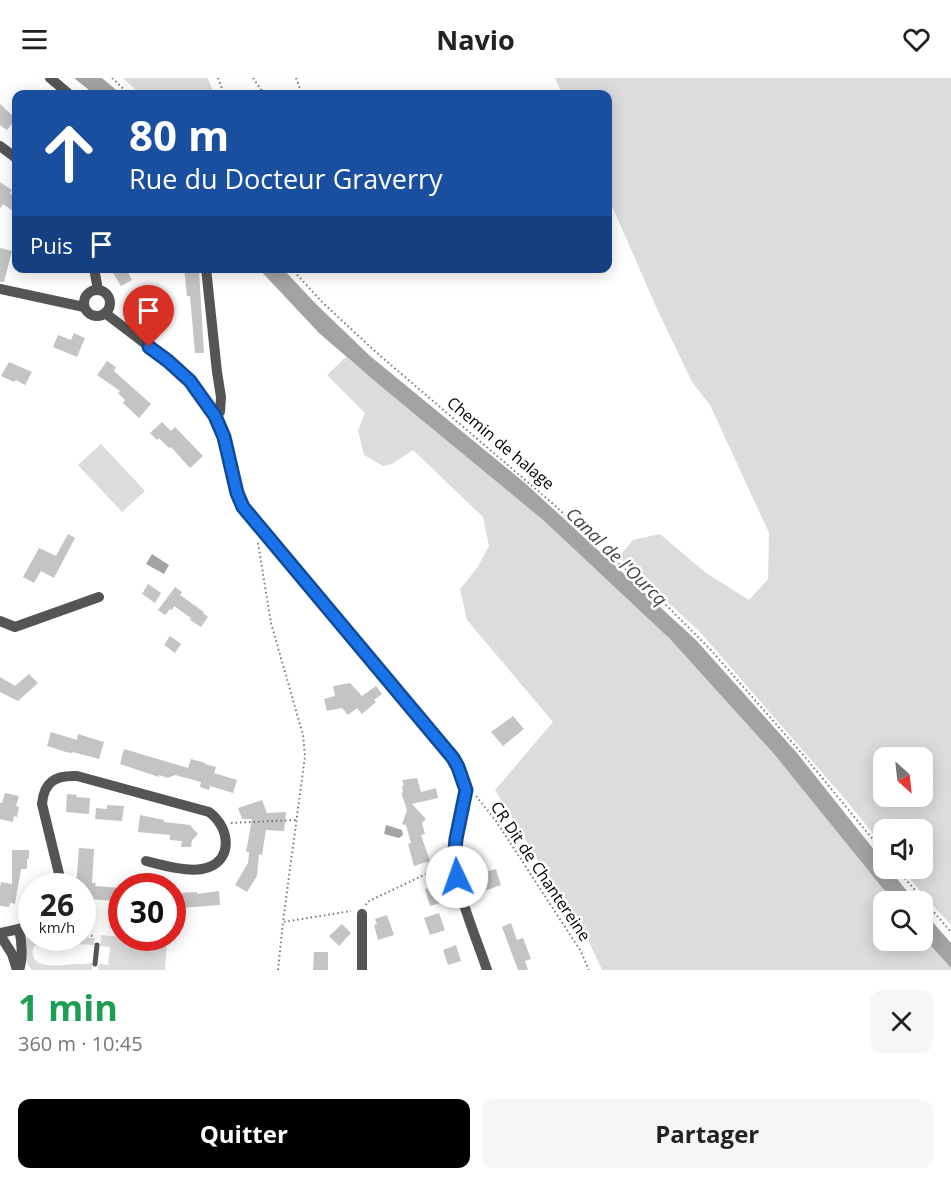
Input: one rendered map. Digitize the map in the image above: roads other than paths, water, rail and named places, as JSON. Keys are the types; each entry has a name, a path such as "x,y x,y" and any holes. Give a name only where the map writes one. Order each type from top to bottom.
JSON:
{"street":[{"path":"50,78 64,90"},
{"path":"95,273 98,290"},
{"path":"207,273 221,397 220,412 215,416"},
{"path":"0,289 84,307"},
{"path":"98,290 105,292 110,302 108,310 103,315 94,316 88,314 84,307 84,300 87,294 98,290"},
{"path":"105,313 168,361 190,381 215,416 224,437 243,507 453,758 466,790 454,861 461,894 487,970"},
{"path":"0,621 15,627 99,597"},
{"path":"59,873 42,804 43,794 49,784 65,775 77,776 209,812 216,817 225,832 225,849 216,863 209,867 200,869 166,866 146,861"},
{"path":"362,970 363,911"},
{"path":"18,929 0,933 18,970"},
{"path":"18,970 22,963 21,951"}],"lane":[{"path":"95,964 97,945"}],"water label":[{"name":"Canal de l'Ourcq","path":"617,556"}]}
